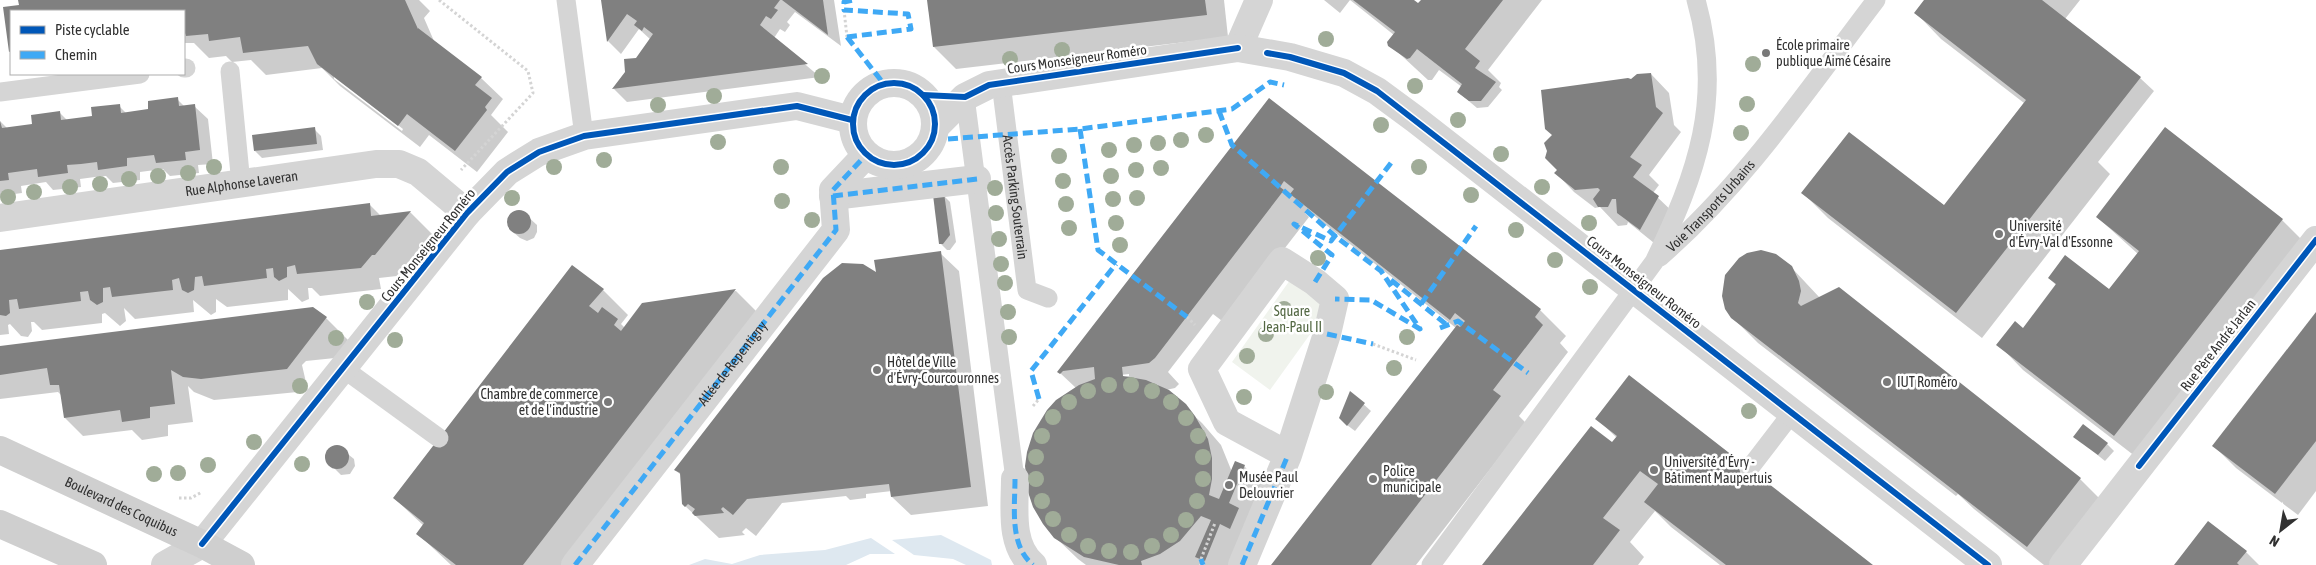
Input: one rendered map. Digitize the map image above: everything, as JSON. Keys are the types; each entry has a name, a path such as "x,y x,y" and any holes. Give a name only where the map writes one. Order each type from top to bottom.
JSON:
{"main road":[{"name":"Boulevard des Coquibus","path":"0,450 202,544 241,565"},
{"path":"0,524 93,565"}],"street":[{"path":"1238,48 1259,0"},
{"name":"Cours Monseigneur Roméro","path":"866,156 887,165 898,166 920,157 928,148 935,127 965,97 989,85 1238,48 1290,57 1344,73 1377,91 1988,565"},
{"name":"Cours Monseigneur Roméro","path":"166,565 202,544 467,213 507,172 539,152 584,136 797,106 852,120 862,97 872,89 884,84 905,84 923,95 965,97"},
{"path":"923,95 930,104 935,127"},
{"path":"852,120 855,139 866,156 833,190 833,196 977,179"},
{"name":"Rue Alphonse Laveran","path":"0,218 376,164 399,164 418,172 467,213"},
{"name":"Allée de Repentigny","path":"575,565 836,230 833,196"},
{"name":"Rue Père André Jarlan","path":"2063,565 2316,240"},
{"path":"1242,565 1288,455 1327,334 1334,298 1315,282 1282,261 1202,369 1227,422 1288,455"},
{"path":"1015,479 1014,515 1017,540 1026,559 1034,565"}],"lane":[{"path":"566,0 584,136"},
{"name":"Voie Transports Urbains","path":"1654,262 1678,212 1699,148 1707,108 1709,69 1702,20 1696,0"},
{"name":"Voie Transports Urbains","path":"1654,262 1694,226 1734,184 1876,0"},
{"path":"230,71 241,184"},
{"path":"0,92 132,75"},
{"name":"Accès Parking Souterrain","path":"1001,83 1027,290 1048,298"},
{"path":"965,97 1015,479"},
{"path":"1431,565 1654,262"},
{"path":"344,369 439,438"},
{"path":"1749,468 1792,413"}],"path":[{"path":"439,0 528,71 533,93 441,192"},
{"path":"844,10 847,37"},
{"path":"1373,344 1416,360"},
{"path":"177,499 191,498 208,486"},
{"path":"1201,559 1215,523"}],"green space":[{"name":"Square Jean-Paul II","path":"1295,273 1334,301 1270,390 1232,362"}],"shaded area":[{"path":"941,535 991,560 992,565 966,565 953,559 914,555 892,540"},
{"path":"871,538 895,554 870,554 846,565 689,565 705,559 732,564 760,555 825,550"}],"building":[{"path":"18,0 405,0 418,29 482,77 475,85 492,98 485,107 487,110 455,151 407,114 398,126 317,64 308,46 243,53 240,37 209,41 208,34 186,36 185,10 10,10 9,52 3,7 19,5"},
{"path":"601,0 780,0 774,8 778,10 771,19 766,16 760,25 808,64 612,89 625,72 624,59 636,58 653,34 644,27 642,31 634,25 637,21 627,14 607,42"},
{"path":"782,0 823,0 828,35"},
{"path":"927,0 1205,0 1207,15 933,47"},
{"path":"1353,0 1414,0 1418,3 1421,0 1503,0 1465,49 1480,61 1475,68 1496,82 1481,101 1469,101 1457,92 1462,84 1417,49 1407,59 1388,46 1387,42 1395,32"},
{"path":"1924,0 2042,0 2141,77 1956,313 1801,193 1849,132 1944,205 2026,100 1914,13"},
{"path":"1651,73 1656,107 1663,113 1630,157 1642,165 1633,177 1659,196 1640,230 1617,213 1616,199 1612,199 1608,207 1598,207 1593,199 1600,190 1598,188 1575,190 1554,173 1557,170 1545,158 1547,151 1544,143 1552,135 1545,129 1541,90 1631,79 1637,74"},
{"path":"178,97 179,106 195,104 200,150 185,152 186,160 156,163 154,155 127,158 127,166 98,170 97,162 67,165 68,173 38,177 37,169 8,173 9,180 0,181 0,121 2,128 32,124 31,115 60,111 61,120 92,116 91,107 120,104 121,113 148,109 148,101"},
{"path":"1269,98 1541,309 1535,317 1543,325 1493,390 1501,396 1371,565 1271,565 1457,325 1460,327 1465,321 1455,313 1450,320 1290,194 1294,189 1284,181 1280,187 1284,190 1155,358 1149,363 1122,367 1123,376 1146,380 1169,390 1186,404 1195,416 1208,439 1212,458 1212,479 1209,495 1219,499 1235,461 1245,465 1229,503 1239,508 1230,529 1220,524 1205,561 1195,557 1211,520 1201,516 1180,541 1160,554 1141,561 1142,565 1119,565 1084,557 1054,538 1033,507 1028,492 1025,466 1033,433 1047,410 1056,400 1079,385 1095,379 1094,367 1063,371 1060,374 1057,372"},
{"path":"315,127 317,144 254,151 252,135"},
{"path":"2165,127 2283,219 2114,436 1996,345 2015,321 2023,328 2056,284 2048,278 2065,255 2109,289 2139,251 2096,217"},
{"path":"944,193 950,235 943,244 939,244 933,195"},
{"path":"370,203 371,216 411,211 375,255 372,255 361,268 297,274 295,265 287,267 287,277 279,281 274,277 273,268 266,269 267,278 204,286 202,276 195,277 194,290 188,293 182,290 179,278 172,280 173,290 112,297 110,287 103,288 103,302 97,305 90,300 88,291 80,292 81,301 19,309 17,299 9,300 10,313 6,316 0,315 0,250"},
{"path":"519,210 524,211 530,217 530,227 524,233 519,234 514,233 508,227 507,222 508,217 514,211"},
{"name":"IUT Roméro","path":"1761,250 1776,254 1792,266 1799,281 1801,291 1798,303 1801,306 1839,287 2081,478 2027,547 1731,318 1725,309 1722,296 1725,275 1739,258 1747,253"},
{"path":"941,251 971,487 891,497 889,484 747,499 733,515 723,507 721,509 724,513 695,516 692,513 695,509 688,504 685,507 682,504 680,473 674,470 823,278 842,263 863,264 876,272 874,260"},
{"path":"572,265 604,289 589,306 598,313 602,307 618,319 614,325 621,331 642,303 736,289 523,565 456,565 416,534 424,523 393,498"},
{"path":"313,307 327,317 287,369 201,379 183,377 171,370 175,404 150,407 150,418 122,422 120,410 64,418 59,385 50,385 47,368 0,375 0,346"},
{"path":"2316,312 2316,441 2275,494 2212,446"},
{"name":"Université d'Évry - Bâtiment Maupertuis","path":"1629,375 1873,565 1726,565 1644,502 1658,484 1640,471 1603,518 1620,530 1593,565 1482,565 1591,426 1612,442 1617,436 1595,419"},
{"path":"1350,391 1365,403 1347,426 1339,418"},
{"path":"2083,424 2108,443 2098,455 2073,437"},
{"path":"337,445 346,448 349,457 346,466 337,469 328,466 325,457 328,448"},
{"path":"2208,521 2247,551 2237,563 2239,565 2174,565"}],"marked path":[{"path":"847,37 911,29 908,14 844,10 844,2 853,0"},
{"path":"847,37 884,84"},
{"path":"948,139 1080,129 1232,109 1270,82 1284,85"},
{"path":"1219,111 1232,145 1335,236 1381,271 1420,329 1371,300 1335,299"},
{"path":"1080,129 1098,250 1187,317"},
{"path":"575,565 836,230 833,190 866,155"},
{"path":"1315,282 1332,255 1294,224 1331,241 1391,163"},
{"path":"833,196 977,179"},
{"path":"1421,304 1476,226"},
{"path":"1039,399 1031,371 1116,264"},
{"path":"1391,280 1447,325"},
{"path":"1440,328 1458,321 1528,373"},
{"path":"1327,334 1373,344"},
{"path":"1242,565 1288,455"},
{"path":"1015,479 1014,513 1017,536 1025,557 1033,565"},
{"path":"1201,559 1203,565"}],"cycle path":[{"path":"923,95 965,97 989,85 1238,48"},
{"path":"1267,53 1290,57 1344,73 1377,91 1988,565"},
{"path":"886,83 902,83 917,90 928,101 935,116 935,124 932,140 923,153 902,165 886,165 871,158 860,147 853,132 853,116 860,101 871,90 886,83"},
{"path":"202,544 467,213 507,172 539,152 584,136 797,106 852,120"},
{"path":"2139,466 2316,240"}],"place":[{"name":"École primaire publique Aimé Césaire","path":"1766,53"},
{"name":"Université d'Évry-Val d'Essonne","path":"1999,234"},
{"name":"Hôtel de Ville d’Évry-Courcouronnes","path":"877,370"},
{"name":"IUT Roméro","path":"1887,382"},
{"name":"Chambre de commerce et de l'industrie","path":"608,402"},
{"name":"Université d'Évry - Bâtiment Maupertuis","path":"1654,470"},
{"name":"Police municipale","path":"1373,479"},
{"name":"Musée Paul Delouvrier","path":"1229,485"}]}
